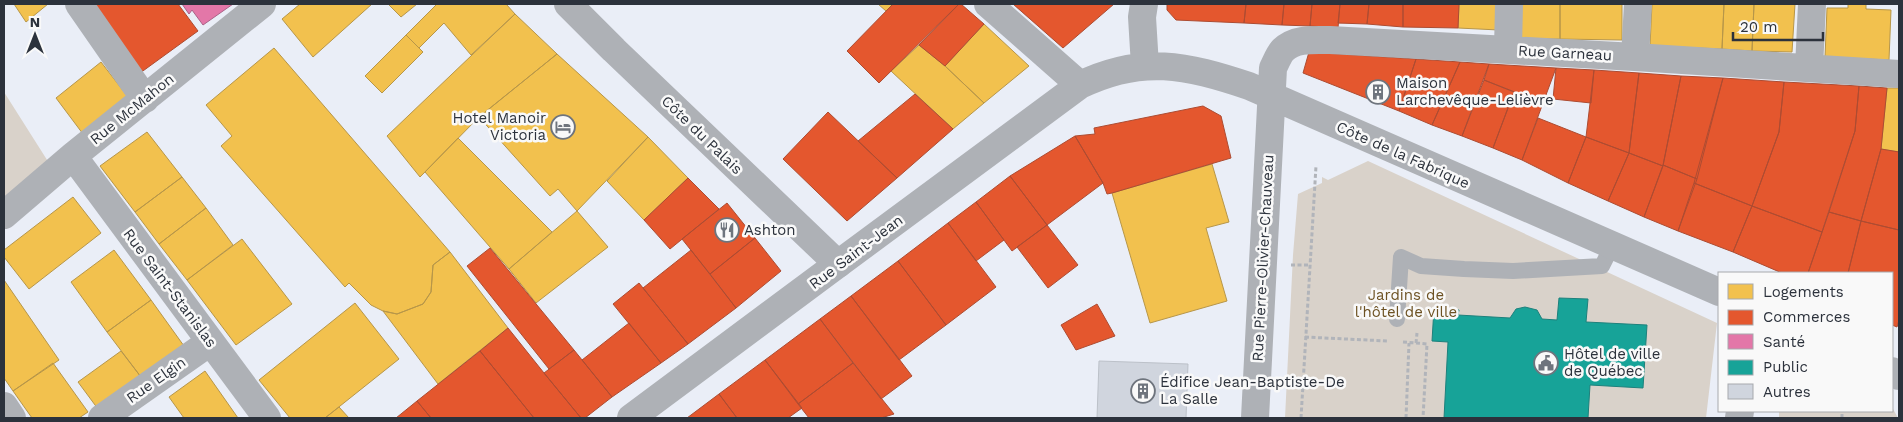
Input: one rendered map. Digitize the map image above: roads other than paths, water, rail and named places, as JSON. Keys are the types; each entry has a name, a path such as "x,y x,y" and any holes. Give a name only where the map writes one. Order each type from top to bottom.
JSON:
{"street":[{"path":"79,4 145,99"},
{"name":"Rue McMahon","path":"4,215 73,156 262,4"},
{"name":"Côte du Palais","path":"568,4 838,264"},
{"path":"988,4 1080,85"},
{"path":"1144,4 1142,17 1145,66"},
{"path":"1508,49 1509,4"},
{"path":"1635,57 1638,4"},
{"path":"1809,68 1812,4"},
{"name":"Rue Garneau","path":"1271,97 1273,68 1282,50 1297,42 1311,39 1508,49 1899,74"},
{"name":"Côte de la Fabrique","path":"1080,85 1102,74 1125,68 1145,66 1193,69 1249,86 1718,292"},
{"name":"Rue Saint-Jean","path":"631,418 1080,85"},
{"name":"Rue Pierre-Olivier-Chauveau","path":"1255,418 1271,97"},
{"name":"Rue Saint-Stanislas","path":"73,156 267,418"},
{"name":"Rue Elgin","path":"102,418 210,342"},
{"path":"4,406 12,418"}],"lane":[{"path":"1397,319 1401,257 1421,266 1523,270 1602,266 1612,246"}],"place":[{"name":"Maison Larchevêque-Lelièvre","path":"1378,92"},
{"name":"Hotel Manoir Victoria","path":"563,127"},
{"name":"Ashton","path":"727,230"},
{"name":"Hôtel de ville de Québec","path":"1546,363"},
{"name":"Édifice Jean-Baptiste-De La Salle","path":"1143,391"}],"park label":[{"name":"Jardins de l'hôtel de ville","path":"1406,304"}]}
